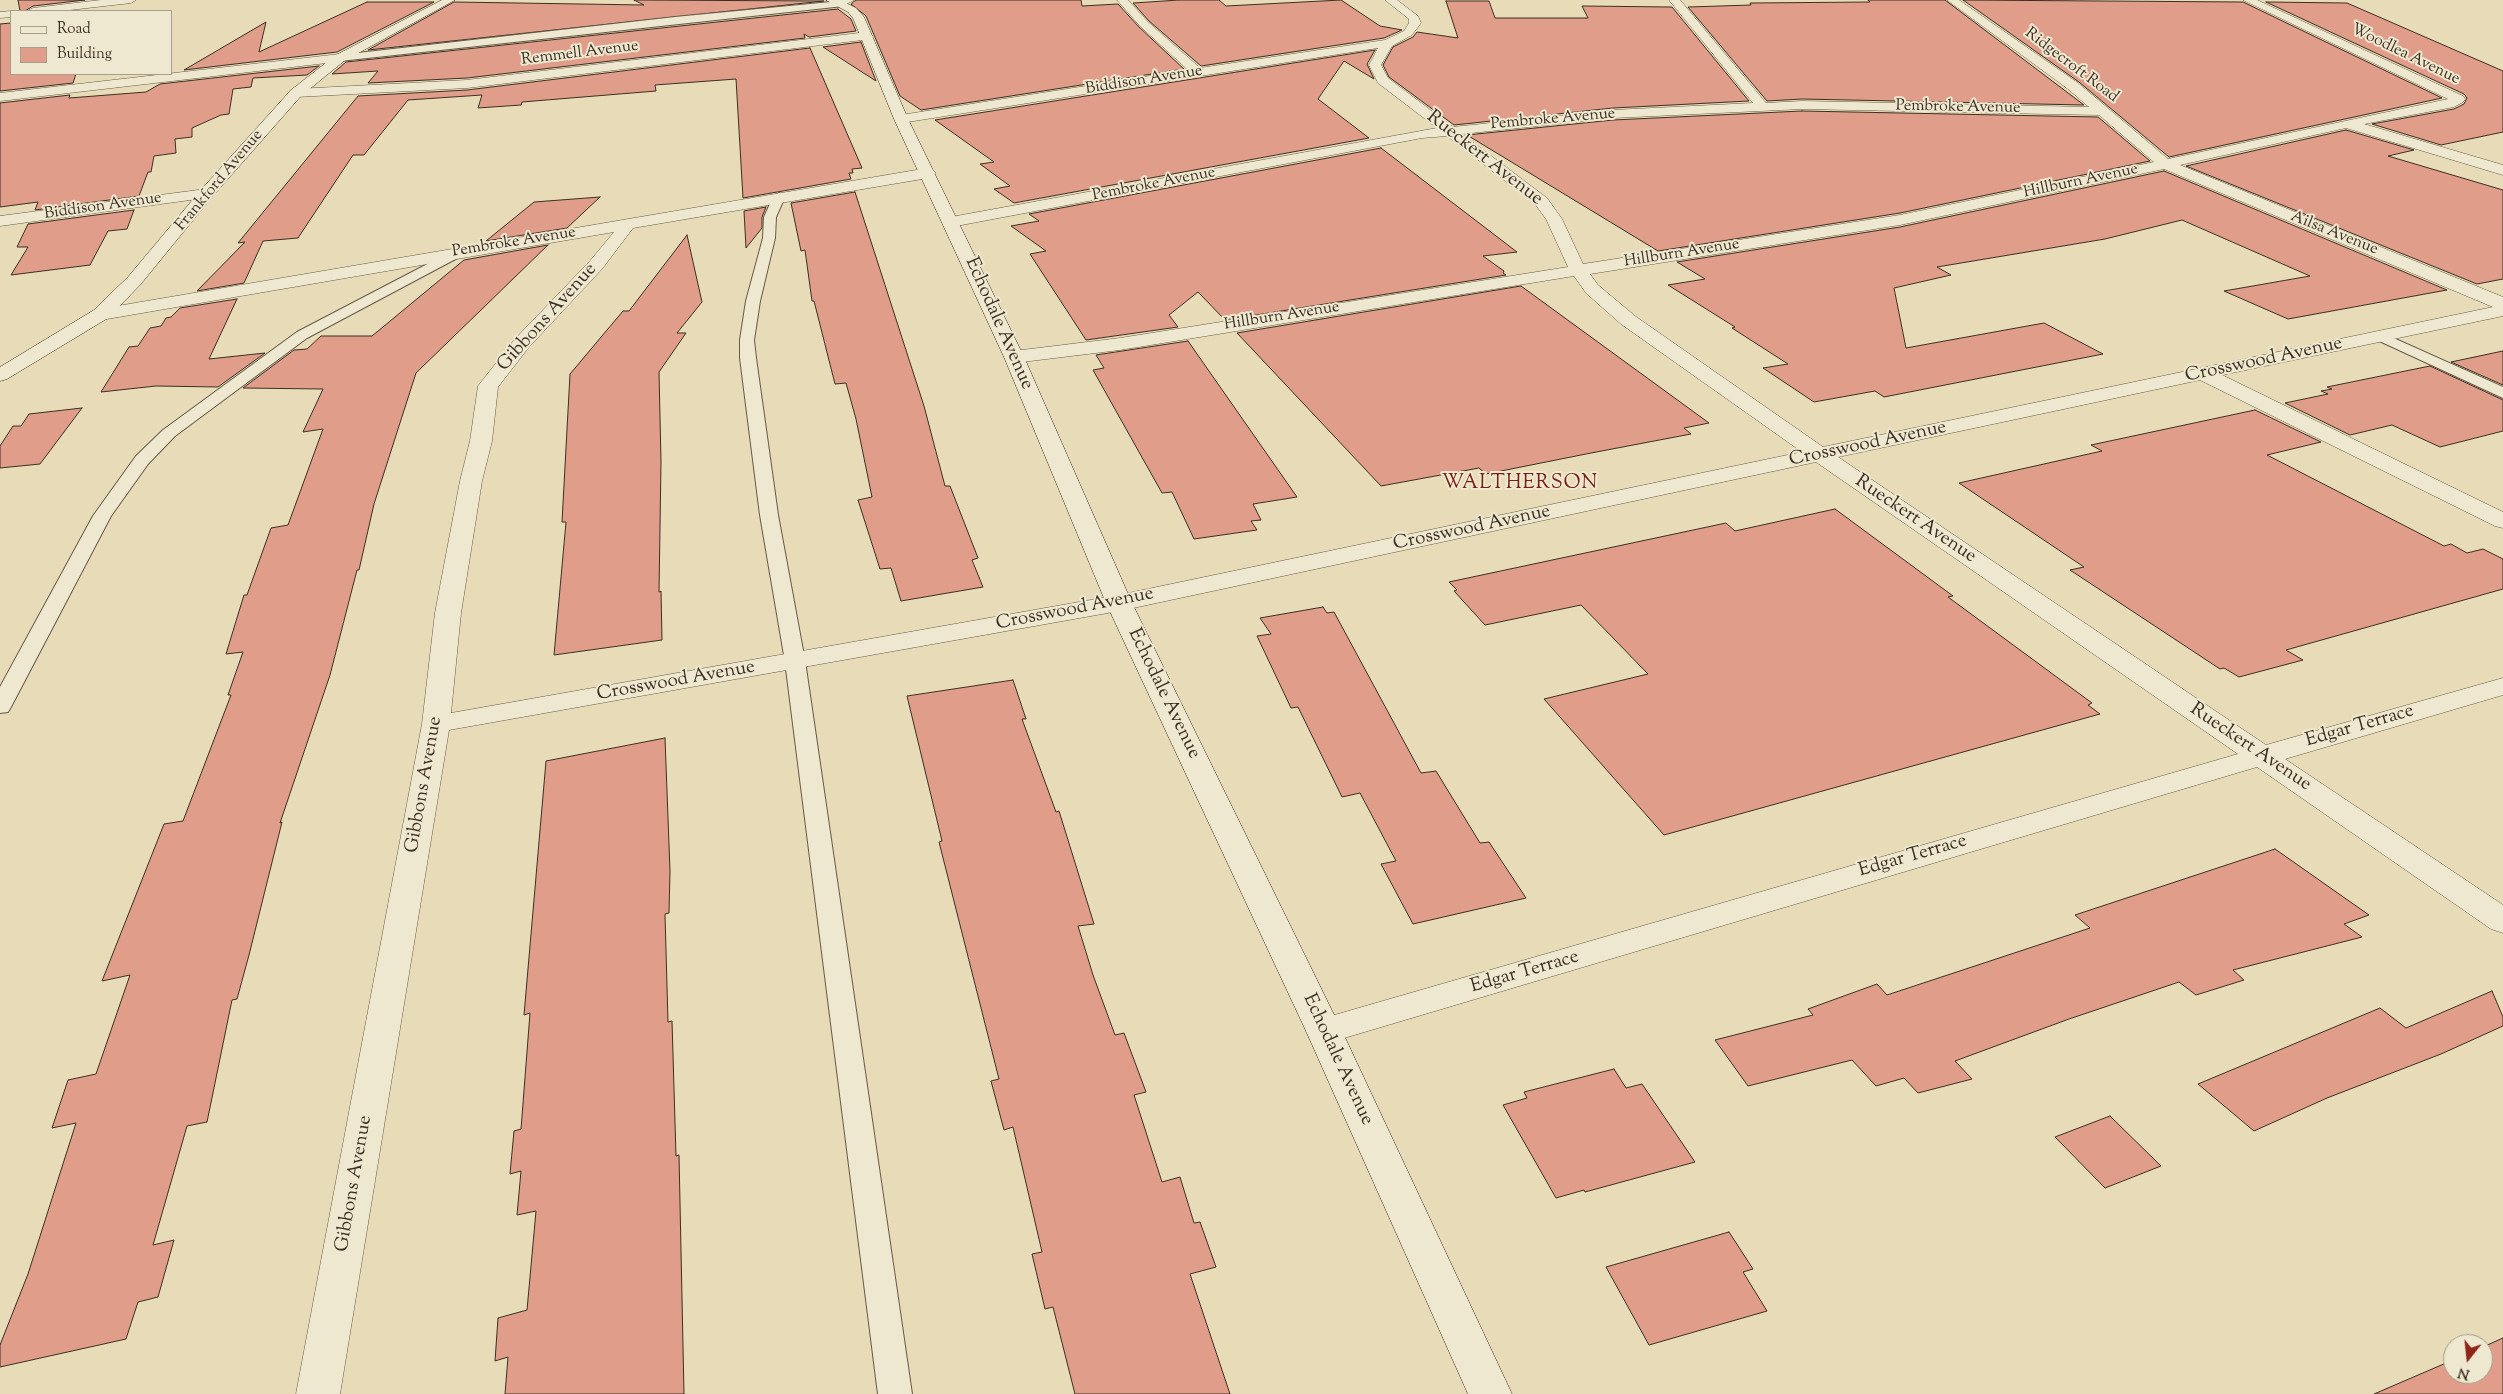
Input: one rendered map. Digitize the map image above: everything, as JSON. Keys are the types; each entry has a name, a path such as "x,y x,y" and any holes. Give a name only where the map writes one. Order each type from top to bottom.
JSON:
{"street":[{"path":"42,10 131,0"},
{"name":"Frankford Avenue","path":"0,375 101,314 134,281 206,194 296,93 340,58 450,0"},
{"path":"1122,0 1144,24 1198,73"},
{"path":"1388,44 1408,33 1415,23 1414,18 1390,0"},
{"path":"1674,0 1762,106"},
{"name":"Ridgecroft Road","path":"1952,0 2104,111 2165,164"},
{"name":"Woodlea Avenue","path":"2248,0 2458,99 2449,104 2346,124"},
{"name":"Echodale Avenue","path":"840,1 858,17 867,36 901,119 1014,357 1120,603 1324,1031 1490,1394"},
{"name":"Remmell Avenue","path":"296,93 468,84 867,36"},
{"name":"Biddison Avenue","path":"901,119 1388,44"},
{"name":"Rueckert Avenue","path":"1388,44 1377,58 1375,65 1377,72 1400,94 1541,201 1554,218 1578,270 1592,289 1628,320 1820,455 2503,921"},
{"path":"0,97 340,58"},
{"name":"Pembroke Avenue","path":"951,222 1449,130 1613,114 1762,106 2104,111"},
{"path":"2346,124 2503,170"},
{"name":"Hillburn Avenue","path":"1014,357 1120,344 1900,220 2346,124"},
{"name":"Ailsa Avenue","path":"2165,164 2503,304"},
{"name":"Pembroke Avenue","path":"101,314 460,251 928,173"},
{"name":"Biddison Avenue","path":"0,221 206,194"},
{"name":"Gibbons Avenue","path":"318,1394 436,724 448,613 470,481 481,441 488,386 522,343 596,265 628,224"},
{"name":"Crosswood Avenue","path":"436,724 1120,603 2503,310"},
{"path":"2203,374 2503,521"},
{"name":"Edgar Terrace","path":"1324,1031 2503,686"}],"lane":[{"path":"340,58 840,1"},
{"path":"779,197 770,217 769,238 753,302 747,340 754,412 769,515 795,661 895,1394"},
{"path":"0,707 102,516 125,481 142,460 169,433 302,335 460,251"},
{"path":"2380,336 2503,392"}],"building":[{"path":"18,0 85,0 33,6 27,10 20,10"},
{"path":"634,0 824,1 368,50 454,2 644,5"},
{"path":"856,0 1081,0 1082,6 1118,4 1139,27 1184,69 921,110 900,96 866,16 851,4"},
{"path":"1219,0 1226,6 1341,0 1380,26 1402,30 1384,38 1201,66 1149,21 1133,3"},
{"path":"1868,0 1945,0 2084,105 1802,99 1767,101 1688,7 1751,5 1750,3 1870,2"},
{"path":"1963,0 2243,2 2442,98 2169,157 2079,82"},
{"path":"1446,1 1489,1 1495,18 1588,18 1582,6 1672,7 1749,101 1613,108 1454,125 1389,77 1383,65 1393,47 1413,37 1417,32 1458,38"},
{"path":"367,2 434,2 337,52 184,70 266,22 259,52"},
{"path":"2266,2 2347,3 2503,71 2503,132 2441,145 2372,124 2454,109 2464,104 2467,98 2464,94"},
{"path":"838,9 851,19 856,31 809,37 804,34 805,38 467,78 368,83 378,71 332,74 346,62"},
{"path":"10,23 10,75 76,75 73,83 0,91 0,24"},
{"path":"861,42 876,81 823,47"},
{"path":"810,48 862,168 852,169 853,173 849,173 851,179 743,198 736,79 655,85 656,91 522,102 521,105 478,108 482,95 408,100 364,155 353,155 298,238 263,241 244,283 197,291 245,242 238,243 358,96 467,90"},
{"path":"1375,50 1367,64 1374,79 1344,61 1318,99 1369,138 1014,203 994,189 1010,186 980,164 994,162 935,120"},
{"path":"319,66 307,75 253,78 251,87 233,89 229,114 221,115 192,128 192,137 175,139 176,153 154,156 151,172 148,172 139,196 35,210 38,202 0,207 0,103 70,95 69,98 146,92 160,84"},
{"path":"1802,111 2098,117 2150,161 1900,213 1658,251 1467,135 1613,120"},
{"path":"2346,130 2414,150 2388,156 2503,190 2503,279 2477,284 2186,166"},
{"path":"1381,148 1517,252 1483,256 1504,271 1503,273 1506,275 1225,320 1198,292 1169,315 1178,327 1086,340 1030,254 1046,251 1011,226 1039,221 1029,214"},
{"path":"2164,171 2447,290 2288,319 2224,291 2310,276 2182,220 2105,239 1937,267 1951,275 1894,288 1906,348 2044,323 2103,354 1884,397 1875,391 1814,402 1763,368 1788,364 1732,328 1735,327 1668,285 1705,279 1677,262 1900,227"},
{"path":"855,192 924,406 945,486 950,486 978,558 972,560 983,587 901,601 891,568 880,569 858,500 872,497 856,419 846,383 835,384 814,301 812,301 805,250 801,251 791,203"},
{"path":"600,197 567,228 486,241 534,202"},
{"path":"766,207 762,217 762,228 746,248 744,211"},
{"path":"134,210 127,229 108,231 90,265 11,275 28,247 17,247 28,224"},
{"path":"687,235 702,302 677,333 686,333 659,372 661,462 659,592 661,591 662,640 554,655 566,522 562,522 570,374 623,311 629,311"},
{"path":"548,245 416,373 374,504 359,570 357,570 330,675 280,823 282,822 249,955 237,999 232,1000 207,1122 187,1126 153,1245 174,1240 158,1297 138,1302 126,1339 0,1367 0,1345 28,1274 76,1123 52,1128 68,1080 96,1074 130,975 102,981 164,824 183,821 231,695 228,695 243,652 226,654 244,595 247,595 271,528 288,525 323,429 303,432 323,389 243,388 294,350 307,349 321,336 372,336 464,260"},
{"path":"1521,286 1709,423 1684,428 1691,434 1486,474 1479,468 1381,486 1237,333"},
{"path":"237,299 209,359 265,353 218,387 156,386 101,392 129,347 138,346 150,328 161,326 166,318 171,317 180,308"},
{"path":"1188,341 1297,497 1253,504 1261,520 1251,521 1257,530 1194,539 1172,492 1162,493 1093,370 1104,368 1096,355"},
{"path":"2503,351 2503,385 2451,362"},
{"path":"2430,366 2503,400 2503,431 2440,447 2392,425 2350,435 2285,403 2328,394 2321,391 2332,389 2327,387"},
{"path":"82,408 40,464 0,468 0,446 13,426 21,426 29,414"},
{"path":"2255,410 2321,442 2267,455 2444,546 2451,544 2467,553 2483,549 2503,559 2503,589 2286,650 2303,660 2239,677 2224,668 2220,669 2070,570 2084,567 1959,483 2102,451 2091,445"},
{"path":"1835,509 1953,596 1948,597 2092,703 2088,705 2100,714 1664,835 1544,699 1648,674 1581,605 1485,625 1454,591 1457,590 1449,582 1726,523 1735,531"},
{"path":"1323,607 1327,613 1334,612 1421,773 1436,771 1480,843 1489,842 1526,898 1413,924 1381,864 1396,861 1360,793 1342,797 1298,707 1291,708 1257,636 1271,634 1260,618"},
{"path":"1013,680 1026,719 1022,719 1056,812 1059,811 1094,924 1078,926 1093,975 1115,1035 1124,1033 1146,1092 1134,1095 1162,1182 1180,1177 1194,1223 1200,1222 1216,1267 1190,1274 1230,1394 1075,1394 1053,1307 1045,1309 1032,1254 1042,1252 1013,1127 1004,1130 991,1081 999,1079 939,842 942,841 907,696"},
{"path":"665,738 670,871 669,913 665,914 668,1022 672,1021 676,1156 679,1155 684,1394 505,1394 508,1357 495,1361 498,1318 527,1310 536,1211 517,1215 521,1171 510,1174 514,1131 521,1129 530,1013 524,1015 546,761"},
{"path":"2275,849 2369,915 2344,924 2362,937 2233,970 2244,980 2196,995 2179,982 2069,1019 1955,1061 1972,1079 1918,1093 1904,1078 1876,1086 1852,1060 1748,1086 1715,1040 1813,1015 1808,1009 1877,984 1887,995 2090,928 2075,915"},
{"path":"2492,991 2503,1017 2503,1026 2441,1054 2327,1098 2254,1131 2198,1084 2380,1008 2406,1028"},
{"path":"1614,1069 1626,1088 1642,1084 1695,1162 1556,1198 1503,1105 1527,1098 1524,1092"},
{"path":"2110,1116 2161,1166 2105,1188 2055,1137"},
{"path":"1729,1232 1753,1269 1743,1272 1767,1311 1649,1345 1606,1267"},
{"path":"2503,1338 2503,1394 2374,1394 2443,1364 2443,1384 2493,1384 2493,1342"}],"district":[{"name":"WALTHERSON","path":"1520,485"}]}
